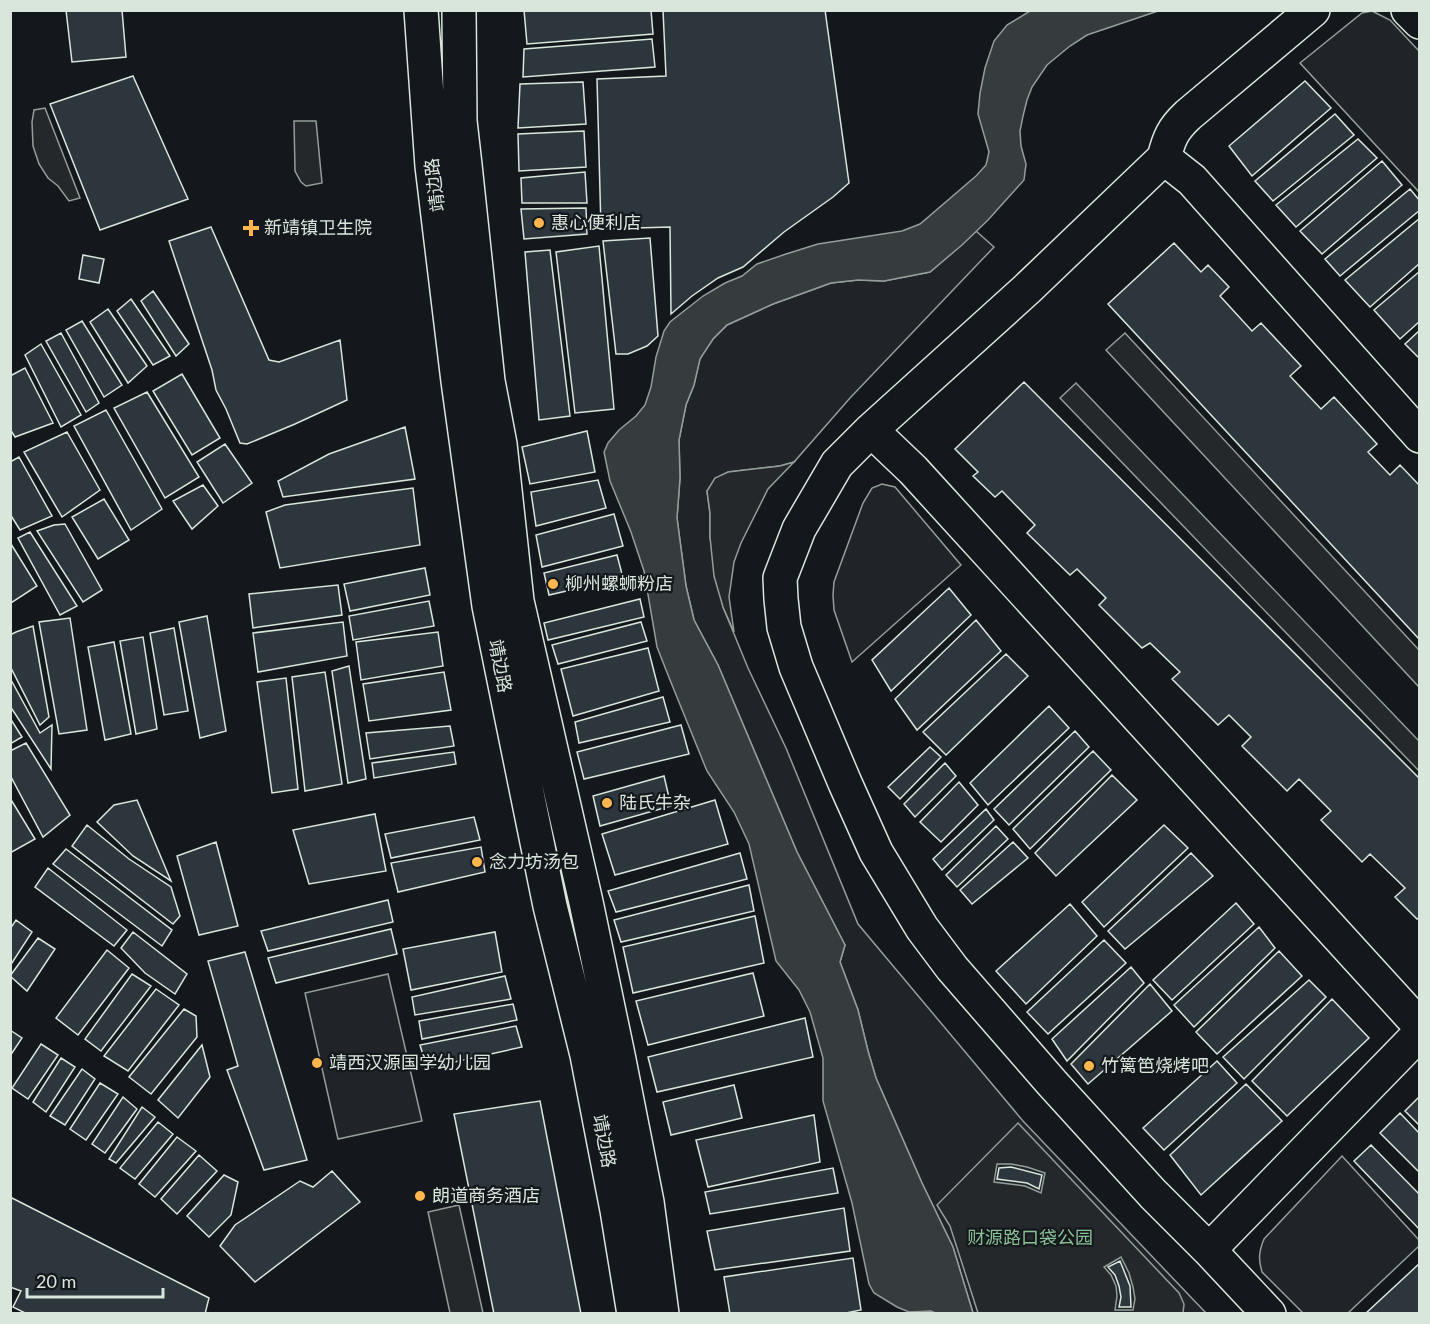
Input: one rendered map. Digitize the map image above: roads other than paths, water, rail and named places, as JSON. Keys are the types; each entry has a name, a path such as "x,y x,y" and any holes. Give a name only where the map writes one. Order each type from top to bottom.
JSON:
{"street":[{"name":"靖边路","path":"421,10 432,166 458,381 489,606 550,906 587,1054 634,1314"},
{"name":"靖边路","path":"459,10 460,121 488,381 500,444 517,601 586,902 618,1055 647,1202 662,1314"},
{"path":"1269,1314 1052,1083 952,968 922,928 876,852 796,667 784,627 780,578 799,529 837,464 871,430 1027,289 1164,158 1168,142 1177,125 1313,10"},
{"path":"1408,10 1419,22"},
{"path":"1164,158 1192,180 1419,436"},
{"path":"871,430 913,470 1419,1026"},
{"path":"1209,1250 1419,1033"}],"place":[{"name":"惠心便利店","path":"539,223"},
{"name":"新靖镇卫生院","path":"251,228"},
{"name":"柳州螺蛳粉店","path":"553,584"},
{"name":"陆氏牛杂","path":"607,803"},
{"name":"念力坊汤包","path":"477,862"},
{"name":"靖西汉源国学幼儿园","path":"317,1063"},
{"name":"竹篱笆烧烤吧","path":"1089,1066"},
{"name":"朗道商务酒店","path":"420,1196"}],"park label":[{"name":"财源路口袋公园","path":"1030,1238"}]}
